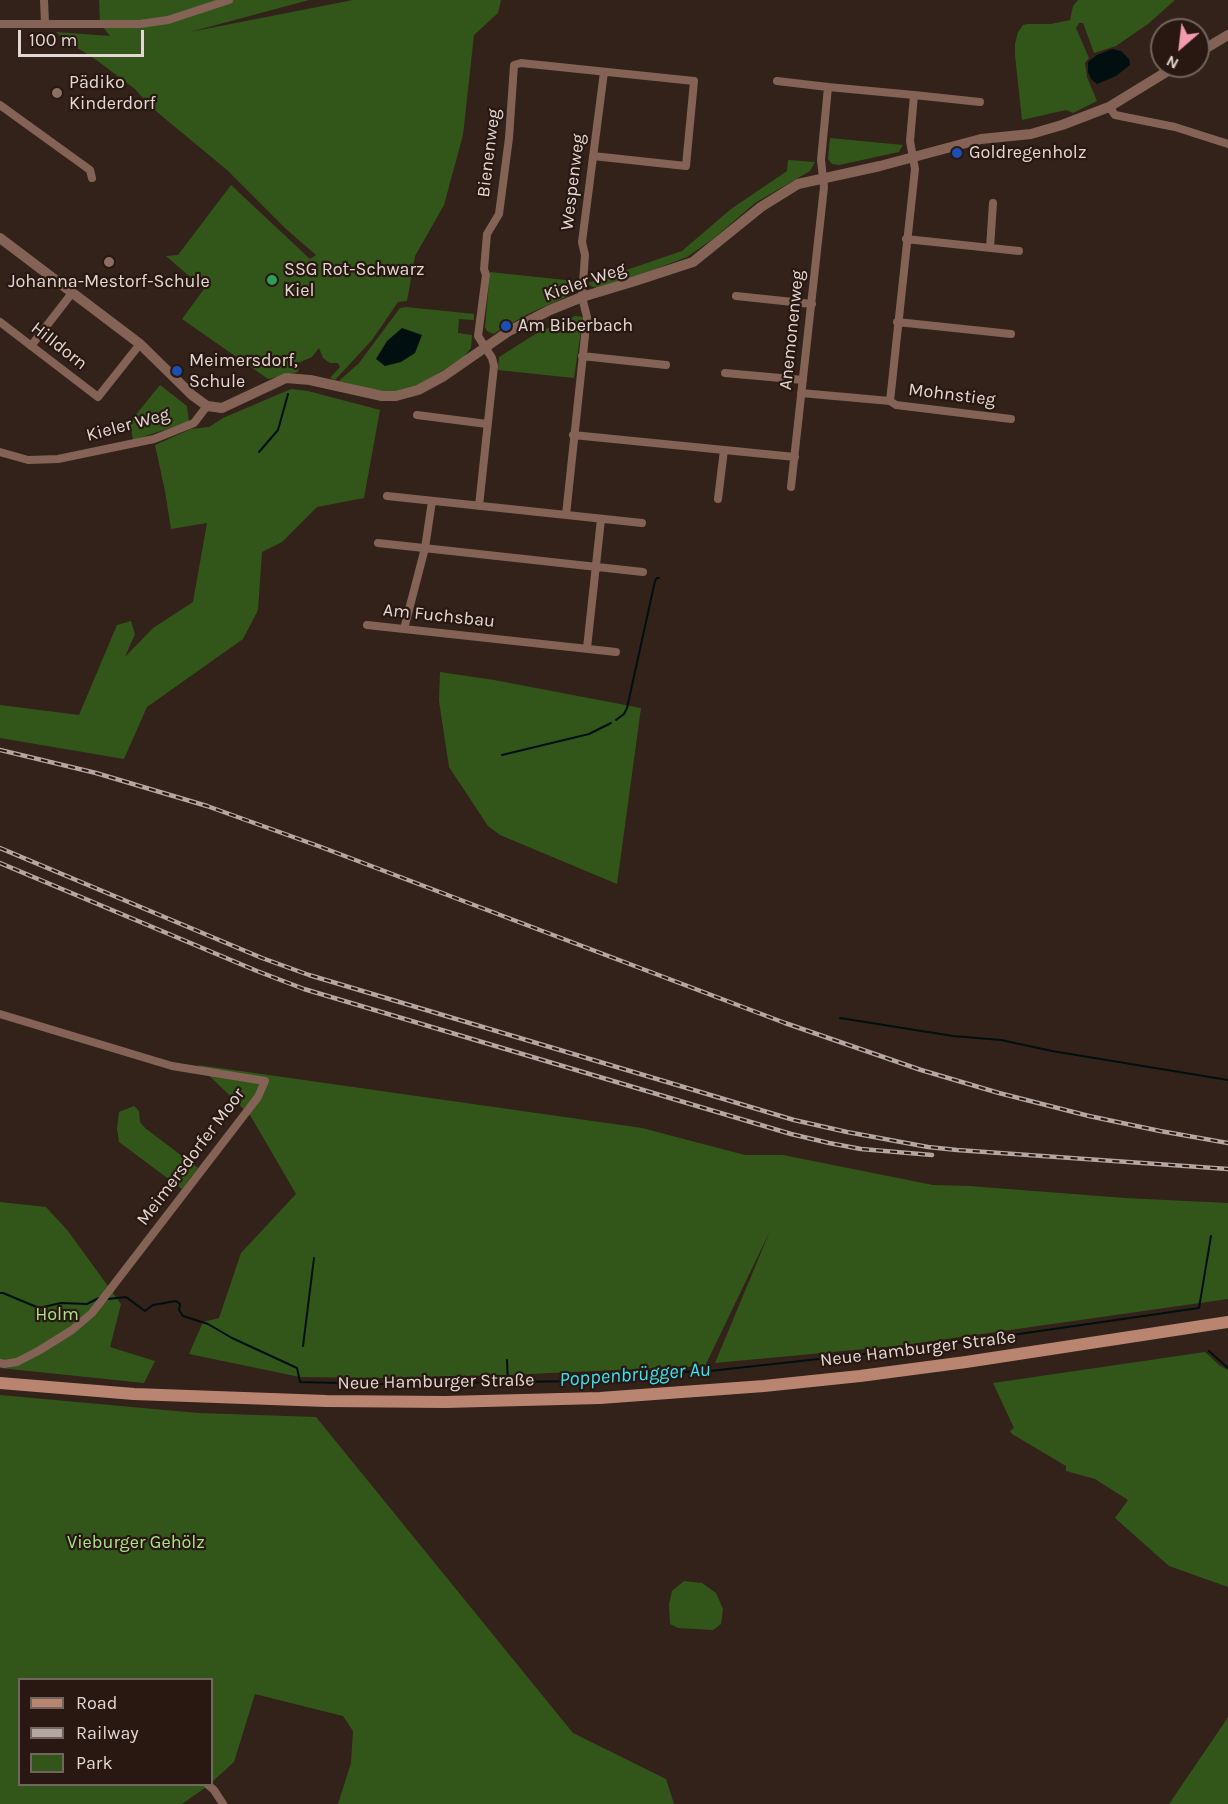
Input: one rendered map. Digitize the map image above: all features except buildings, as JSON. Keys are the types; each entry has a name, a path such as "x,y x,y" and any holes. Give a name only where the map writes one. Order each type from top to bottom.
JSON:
{"main road":[{"name":"Neue Hamburger Straße","path":"0,1383 134,1394 326,1401 445,1402 600,1398 764,1386 860,1376 1228,1322"}],"street":[{"path":"44,0 45,23"},
{"path":"0,24 141,24 168,20 229,0"},
{"path":"1210,46 1228,35"},
{"name":"Bienenweg","path":"479,506 494,366 492,358 478,336 486,275 484,269 487,234 499,214 509,138 514,65 521,63 604,72"},
{"path":"593,156 686,166 694,81 604,72"},
{"name":"Wespenweg","path":"582,297 585,255 582,242 604,72"},
{"name":"Kieler Weg","path":"0,453 28,460 58,459 154,439 194,423 207,406 222,408 286,378 310,380 382,396 396,396 418,390 444,376 509,331 550,310 582,297 693,261 761,207 798,184 981,140 1046,130 1109,107 1156,78"},
{"path":"777,81 980,102"},
{"name":"Anemonenweg","path":"791,487 824,187 820,160 828,87"},
{"path":"890,401 915,169 910,141 914,95"},
{"path":"0,105 90,170 93,178"},
{"path":"1109,107 1115,115 1175,127 1228,144"},
{"path":"990,248 993,203"},
{"path":"0,238 140,344 192,395 207,406"},
{"path":"906,239 1019,251"},
{"path":"31,346 72,293"},
{"path":"736,296 812,304"},
{"path":"566,515 587,317 582,297"},
{"name":"Hilldorn","path":"0,322 98,397 140,344"},
{"path":"897,322 1011,334"},
{"path":"582,356 666,365"},
{"path":"725,372 803,380"},
{"name":"Mohnstieg","path":"801,393 890,401 896,405 1011,418"},
{"path":"417,416 488,424"},
{"path":"573,435 795,457"},
{"path":"718,499 724,450"},
{"path":"387,496 642,523"},
{"path":"404,629 425,548 432,501"},
{"path":"587,648 601,519"},
{"path":"378,543 643,572"},
{"name":"Am Fuchsbau","path":"367,625 616,652"},
{"name":"Meimersdorfer Moor","path":"0,1014 172,1066 265,1081 258,1097 92,1313 72,1330 40,1350 17,1362 0,1363"},
{"path":"208,1786 214,1790 223,1804"}],"green space":[{"path":"99,0 309,0 190,32 353,0 501,0 498,13 474,35 463,135 444,205 415,256 407,301 398,302 372,340 335,380 330,378 340,367 338,363 330,363 323,358 319,348 312,357 298,363 298,372 268,379 182,319 204,289 166,256 178,255 231,185 310,259 316,255 286,229 227,170 151,107 135,89 56,32 110,36 100,23"},
{"path":"1078,0 1175,0 1155,18 1150,18 1148,24 1116,46 1094,53 1083,23 1079,23 1076,28 1089,58 1085,63 1087,77 1097,101 1073,113 1066,110 1022,120 1015,55 1018,32 1023,25 1051,24 1070,20 1073,6"},
{"path":"830,138 903,145 899,152 839,165 832,164 828,159"},
{"path":"788,160 815,162 810,171 755,203 713,239 687,257 597,288 588,283 682,251 731,209 787,171"},
{"path":"490,272 575,281 573,291 568,296 528,314 493,334 485,327"},
{"path":"400,308 474,314 474,320 459,319 458,333 472,335 471,348 463,358 417,386 401,392 385,393 339,381 359,363"},
{"path":"575,316 583,317 574,378 498,370 499,357 537,333"},
{"path":"160,385 187,406 189,422 133,440 130,422"},
{"path":"291,389 308,391 380,410 364,498 317,507 282,542 262,552 258,610 243,639 147,707 124,759 0,738 0,705 79,715 117,625 131,621 135,634 125,657 153,628 193,602 207,523 171,529 155,445 191,429 209,427 223,418"},
{"path":"440,672 641,708 617,884 500,835 488,826 449,767 439,701"},
{"path":"198,1065 642,1128 745,1155 783,1155 933,1185 1228,1203 1228,1299 897,1346 715,1363 770,1231 705,1366 507,1375 300,1377 189,1354 203,1322 219,1318 241,1253 296,1194 250,1115"},
{"path":"134,1106 139,1111 140,1122 145,1128 198,1168 182,1189 119,1142 117,1129 119,1112"},
{"name":"Holm","path":"0,1202 46,1207 68,1231 121,1304 110,1347 155,1361 144,1383 0,1368"},
{"path":"1205,1352 1228,1370 1228,1587 1169,1566 1115,1518 1128,1500 1095,1479 1066,1471 1066,1466 1012,1434 1010,1431 1014,1428 993,1383"},
{"name":"Vieburger Gehölz","path":"0,1395 198,1413 316,1417 573,1733 666,1779 674,1804 338,1804 351,1763 353,1731 343,1716 255,1694 234,1762 213,1781 213,1678 18,1678 18,1786 208,1786 182,1804 0,1804"},
{"path":"684,1581 702,1583 716,1593 723,1609 721,1624 713,1630 678,1628 670,1624 669,1604 672,1591"},
{"path":"1228,1717 1228,1804 1169,1804 1218,1732"}],"shaded area":[{"path":"1112,49 1121,51 1129,59 1130,65 1116,76 1097,84 1088,72 1088,62 1097,55"},
{"path":"402,328 422,335 415,353 401,362 385,366 376,359 387,341"}],"waterway":[{"path":"259,452 278,430 288,394"},
{"path":"616,720 624,714 627,708 655,581 659,578"},
{"path":"502,755 589,734 611,723"},
{"path":"840,1018 953,1036 1001,1040 1052,1051 1228,1080"},
{"name":"Poppenbrügger Au","path":"108,1299 126,1297 145,1311 153,1305 176,1301 180,1304 179,1310 183,1316 208,1324 232,1338 297,1368 300,1382 381,1384 580,1381 657,1373 710,1371 936,1346 1199,1308 1211,1236"},
{"path":"303,1346 314,1258"},
{"name":"Poppenbrügger Au","path":"0,1293 39,1308 61,1303 87,1304 99,1298"},
{"name":"Poppenbrügger Au","path":"1209,1351 1228,1368"},
{"path":"507,1360 508,1383"}],"railway":[{"path":"0,750 96,773 207,806 785,1023 921,1070 1089,1116 1228,1143"},
{"path":"0,848 262,958 309,975 794,1120 928,1147 1228,1169"},
{"path":"0,863 304,989 791,1134 861,1149 932,1155"}],"place":[{"name":"Pädiko Kinderdorf","path":"57,93"},
{"name":"Goldregenholz","path":"957,153"},
{"name":"Johanna-Mestorf-Schule","path":"109,262"},
{"name":"SSG Rot-Schwarz Kiel","path":"272,280"},
{"name":"Am Biberbach","path":"506,326"},
{"name":"Meimersdorf, Schule","path":"177,371"}]}
